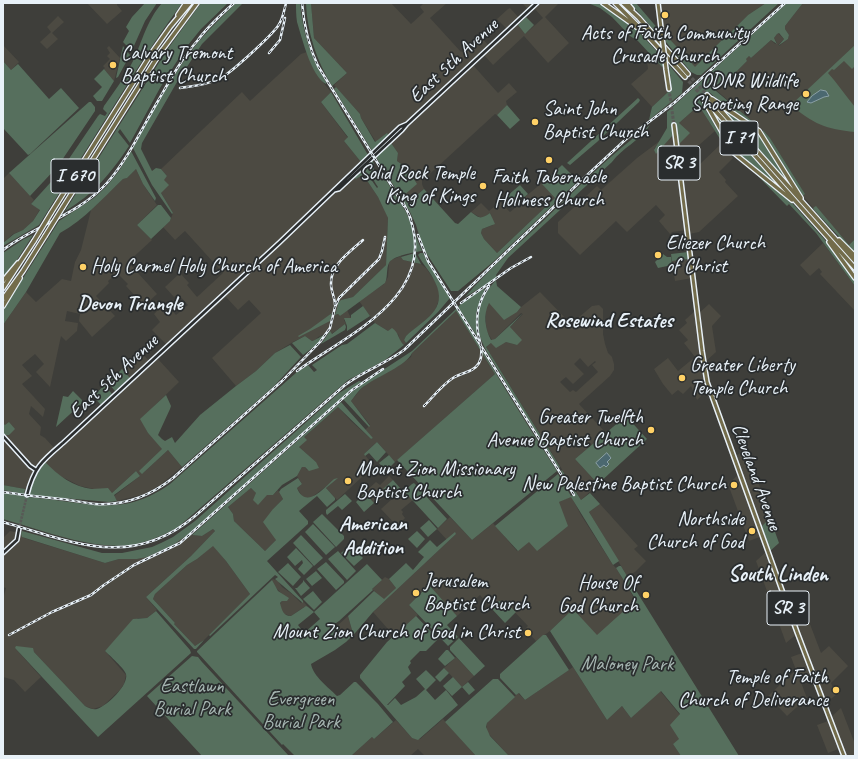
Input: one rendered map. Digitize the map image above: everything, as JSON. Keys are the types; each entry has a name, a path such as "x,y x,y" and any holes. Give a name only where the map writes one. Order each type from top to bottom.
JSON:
{"highway":[{"name":"I 670","path":"3,288 186,3"},
{"path":"170,27 190,3"},
{"name":"I 670","path":"3,299 23,271 160,53 196,3"},
{"path":"603,3 633,25 641,29"},
{"path":"615,3 685,77"},
{"path":"623,3 639,18"},
{"path":"627,3 688,74"},
{"name":"I 71","path":"801,204 798,193 759,131 707,95 855,268"},
{"name":"I 71","path":"703,97 801,204 734,153 703,97"},
{"path":"827,234 837,238 855,256"},
{"path":"827,234 835,250 855,278"},
{"name":"I 71","path":"827,234 855,262"},
{"path":"3,281 34,241"},
{"path":"3,306 20,279 23,271"}],"main road":[{"name":"East 5th Avenue","path":"26,495 36,470 48,456 64,443 335,190 400,127 407,124 537,3"},
{"path":"658,3 669,89"},
{"name":"Cleveland Avenue","path":"674,125 707,382 797,632 844,756"},
{"path":"3,436 30,466 36,470"},
{"path":"3,552 17,540 19,529"}],"shaded area":[{"path":"87,3 117,3 122,11 107,24"},
{"path":"311,3 391,3 411,24 424,12 420,7 424,3 447,3 430,18 461,52 479,35 490,47 508,30 497,19 510,8 522,21 518,25 525,34 543,18 535,9 531,12 522,3 559,3 545,17 569,43 548,63 524,36 493,65 483,54 472,64 498,93 509,83 517,92 506,101 507,105 497,115 495,114 422,181 424,189 409,202 403,196 405,166 397,161 398,153 387,138 387,134 376,142 360,114 334,85 347,73 314,38"},
{"path":"655,3 766,3 748,15 729,34 731,36 726,40 724,38 695,68 659,30"},
{"path":"803,3 855,3 855,239 849,245 816,207 813,208 803,196 805,194 770,138 764,131 716,90 726,79 728,80 747,61 745,59 749,56 751,58 771,40 775,44 777,43 774,38 778,33 784,39 778,45 779,46 788,39 789,35 785,29 785,26"},
{"path":"58,16 64,22 52,33 58,39 47,49 40,42 51,32 47,27"},
{"path":"3,45 19,62 11,70 3,61"},
{"path":"109,46 120,58 114,81 103,66 110,59 107,56 110,53 107,48"},
{"path":"307,52 317,75 331,92 321,102 348,138 344,141 361,162 354,177 364,176 378,197 388,218 386,265 353,297 341,300 336,315 338,314 340,316 347,310 351,318 344,320 346,324 331,334 330,332 318,337 315,340 312,341 305,336 293,342 275,353 256,371 236,386 212,358 261,313 249,300 238,310 226,297 170,348 152,330 160,322 154,314 165,303 176,315 188,305 178,294 174,297 165,287 180,273 189,283 187,285 197,297 223,273 185,231 175,240 163,227 170,221 173,213 161,193 164,179 167,176 161,169 242,92 250,101 301,54"},
{"path":"652,55 664,69 668,92 652,107 631,84 648,69 647,60"},
{"path":"697,107 701,109 715,131 690,153 700,164 722,143 733,158 719,172 726,180 725,182 738,196 699,232 689,234 688,230 672,232 670,234 659,221 665,215 656,205 627,232 616,221 580,255 558,233 558,222 597,186 601,190 637,158 661,140 654,149 656,153 673,135 679,143 679,123"},
{"path":"136,169 143,184 157,205 137,225 152,240 128,262 157,294 144,306 126,286 128,284 117,273 108,281 109,283 96,296 115,316 92,337 79,321 80,314 67,311 65,321 78,323 77,331 66,341 61,336 50,387 36,372 44,364 35,354 22,365 32,376 22,384 45,409 43,417 31,406 29,414 41,427 40,435 45,438 56,450 103,407 101,405 130,378 122,369 140,351 149,361 158,359 179,382 141,419 148,433 163,449 142,474 168,450 182,467 160,485 144,494 117,501 114,496 140,476 136,471 112,493 80,486 60,476 54,471 40,468 28,495 24,494 25,489 3,485 3,435 6,435 5,425 3,423 3,325 26,292 36,302 62,279 71,281 75,262 81,250 91,210 123,179 127,178"},
{"path":"9,173 34,200 31,204 40,209 33,221 23,230 13,234 3,243 3,179"},
{"path":"542,183 555,198 497,253 484,239 481,233 482,229 493,225 491,214 490,213 481,218 471,212 481,203 489,211 500,202 510,212 516,207 515,205"},
{"path":"823,243 855,286 855,311 820,274 822,272 819,268 810,276 800,265"},
{"path":"401,256 403,260 421,264 426,268 435,281 439,291 439,300 434,313 406,336 404,340 406,343 404,345 400,341 398,334 388,331 375,323 359,301 384,284 388,277 389,263 391,260"},
{"path":"690,259 693,278 675,281 672,261"},
{"path":"540,292 571,324 592,306 599,305 603,309 603,334 608,353 612,357 614,370 610,376 579,404 606,433 575,459 598,484 581,500 486,347 491,343 506,342 517,345 510,327 523,314 521,313 495,339 492,340 487,332 486,325 486,308 488,304 489,303 517,312","holes":["580,358 588,367 595,361 596,362 592,365 598,372 576,392 573,390 570,392 560,382 566,377 573,384 584,374 574,364"]},
{"path":"709,304 721,316 712,326 716,352 705,362 707,379 710,388 697,400 691,386 683,394 678,390 672,395 654,369 668,358 678,371 695,357 684,343 688,340 679,330 687,323 685,320 697,309 698,314"},
{"path":"456,311 495,374 395,462 377,442 364,454 374,466 337,500 326,488 336,479 312,497 305,498 302,496 297,488 302,484 297,476 302,467 305,467 307,470 316,462 299,447 304,437 338,407 371,439 373,438 365,430 370,425 351,401 364,385 411,357 412,353"},
{"path":"746,448 770,515 770,518 762,526 765,535 749,541 728,484 740,473 734,458"},
{"path":"389,476 393,480 384,489 387,494 376,504 375,502 374,503 365,492 376,482 380,485"},
{"path":"251,488 256,493 267,495 273,495 278,490 283,499 273,509 276,540 265,551 234,521 233,514 228,507"},
{"path":"403,489 413,500 401,510 405,518 397,526 381,509"},
{"path":"571,496 581,515 616,568 651,626 611,623 597,636 573,609 550,631 536,641 525,629 528,626 506,603 494,606 492,609 480,595 457,616 429,585 409,605 418,615 394,636 373,612 456,534 455,533 447,540 437,529 450,517 472,540 493,523 517,551 559,502"},
{"path":"600,504 638,546 634,549 646,561 635,572 627,576 589,512"},
{"path":"213,529 215,531 191,556 146,597 157,610 147,618 138,618 105,651 126,675 124,684 119,691 103,706 93,709 85,706 34,652 32,648 15,648 41,677 25,692 14,680 3,677 3,599 6,588 3,587 3,538 10,531 21,534 24,538 105,563 119,559 137,559 162,551 190,533 192,535 202,536"},
{"path":"213,545 250,594 204,640 195,646 153,599 155,594 187,565 197,559"},
{"path":"768,550 789,608 800,598 821,653 829,646 848,666 831,683 836,695 824,704 813,675 800,680 807,698 787,716 768,696 796,670 791,657 805,652 798,633 786,643 756,561"},
{"path":"385,577 389,579 396,588 384,600 372,589"},
{"path":"272,580 278,581 282,587 301,603 303,601 308,607 304,607 291,616 284,614 280,604 283,595 275,587"},
{"path":"348,616 352,630 346,637 337,626"},
{"path":"456,657 474,676 462,687 444,668"},
{"path":"573,667 607,720 622,706 631,718 661,690 661,692 680,715 679,740 673,744 681,756 509,756 486,731 487,723 518,693 525,700"},
{"path":"841,708 855,744 855,756 844,756 841,748 828,753 817,725 831,720 832,716"},
{"path":"443,719 476,756 425,756 418,749 410,756 351,756 372,737 374,739 396,720 412,738 420,739"}],"green space":[{"path":"145,3 157,3 145,21 131,50 123,42 129,31 126,27 132,17"},
{"path":"162,3 182,3 137,69 39,225 3,246 3,243 14,234 23,230 33,221 40,210 31,204 60,172 98,116 100,114 105,116 107,113 103,109 104,106 130,67 148,24"},
{"path":"201,3 228,3 201,29 184,50 160,88 130,143 120,129 118,132 129,146 101,183 75,205 65,211 167,50"},
{"path":"236,3 243,3 202,44 177,82 142,143 141,149 152,171 156,168 161,169 167,176 164,180 169,185 161,193 173,213 172,214 152,185 133,148 164,92 190,52 204,35"},
{"path":"296,3 300,3 308,44 326,84 316,73 304,47 297,22"},
{"path":"306,3 311,3 314,38 347,73 332,86 317,57 308,25"},
{"path":"588,3 600,3 615,12 634,27 663,58 663,66 662,67 638,41 630,36 612,17 600,8"},
{"path":"630,3 636,3 659,30 660,37"},
{"path":"766,3 779,3 701,75 691,72 666,42 665,34 695,67 724,38 726,40 731,36 729,34 748,15"},
{"path":"787,3 803,3 785,26 785,29 789,35 788,39 778,46 784,39 779,33 777,34 774,38 777,44 771,40 751,58 749,56 746,59 747,61 728,80 726,79 716,89 716,91 758,126 757,127 730,110 709,92 700,100 730,152 729,153 701,109 697,107 679,123 690,133 679,144 676,122 672,126 673,135 656,154 654,150 667,128 667,112"},
{"path":"526,17 534,25 525,34 518,25"},
{"path":"855,45 855,66 852,69 844,61 828,73 855,107 855,132 836,129 820,124 806,117 791,105"},
{"path":"123,46 130,55 116,78"},
{"path":"3,61 11,70 18,64 49,99 61,88 79,108 28,155 3,128"},
{"path":"669,65 683,82 682,93 649,120 652,107 672,90"},
{"path":"104,69 114,81 102,101 97,101 93,96 102,87 94,79"},
{"path":"336,87 360,114 375,142 387,133 389,136 375,149 379,154 391,143 398,153 397,161 407,168 417,184 403,196 409,202 424,189 455,223 458,224 471,212 480,217 490,213 495,224 482,229 481,233 484,239 497,253 555,198 542,184 562,165 578,181 493,262 458,291 451,291 423,248 416,225 410,212 334,89"},
{"path":"331,92 368,155 361,162 344,141 348,137 321,102"},
{"path":"638,98 640,100 639,102 597,142 570,165 567,163"},
{"path":"89,102 91,102 95,107 95,111 58,166 30,196 9,173"},
{"path":"507,105 520,120 510,129 497,115"},
{"path":"721,107 755,129 748,137"},
{"path":"715,115 740,144 734,149 714,116"},
{"path":"650,125 642,135 621,152 508,258 496,275 497,278 465,297 492,268 594,172"},
{"path":"763,130 770,138 805,194 803,196 795,186 763,133"},
{"path":"760,135 791,184 752,142"},
{"path":"745,149 782,190 739,155"},
{"path":"131,151 156,198 155,201 143,184 136,169 127,178 123,179 77,222 60,233 26,292 3,325 3,310 59,221 94,198 106,187 119,171"},
{"path":"372,160 374,170 384,177 406,212 422,251 394,258 388,265 385,283 340,316 338,314 335,315 338,303 341,300 353,297 386,265 388,218 378,197 364,176 370,178 377,188 378,187 367,174 364,174 356,179 354,177"},
{"path":"755,173 794,205 825,240 855,280 855,286 816,233 789,204 787,206"},
{"path":"520,185 528,194 515,205 507,196"},
{"path":"158,205 161,205 171,218 170,221 151,239 137,225"},
{"path":"816,206 849,245 855,239 855,254 814,210 813,208"},
{"path":"33,235 15,263 3,278 3,253 24,239"},
{"path":"688,252 689,259 672,261 671,254"},
{"path":"415,253 421,264 403,260 401,257"},
{"path":"423,253 450,298 438,312 406,343 404,340 406,336 432,314 439,300 435,282 418,255"},
{"path":"663,254 667,257 671,257 672,265 658,268 655,262"},
{"path":"496,280 497,286 521,307 517,312 504,320 489,303 485,317 489,336 491,340 495,339 523,313 510,327 522,340 517,345 506,342 496,348 491,343 486,347 560,467 559,468 483,345 478,327 478,314 488,290"},
{"path":"485,288 476,313 477,336 458,307 465,300"},
{"path":"363,306 370,316 347,331 344,318 351,318 351,315"},
{"path":"457,308 557,471 472,540 397,460 495,374 456,311 404,362 364,386 351,401 370,426 369,427 343,399 363,383 412,351"},
{"path":"332,313 330,321 299,337 298,336 310,329"},
{"path":"375,323 388,331 392,328 404,345 385,360 348,380 177,528 161,536 143,542 131,545 116,546 83,542 3,519 3,493 87,504 114,505 141,500 155,493 170,484 297,372 308,365 314,372 317,370 312,365 342,345 347,344"},
{"path":"345,324 345,330 321,344 330,331 332,334"},
{"path":"326,334 320,342 303,355 292,343 305,336 312,341"},
{"path":"290,345 301,357 275,385 182,467 168,450 142,474 139,471 162,449 148,433 140,419 166,395 171,406 158,435 165,441 172,437 175,443 200,415 256,371 275,353"},
{"path":"122,369 130,378 115,391 108,383"},
{"path":"359,381 362,382 345,395 190,533 173,545 147,557 137,559 119,559 105,563 22,537 22,531 102,553 122,553 152,547 161,543 173,537 195,521 339,393"},
{"path":"105,385 112,394 101,405 90,393 93,391 95,394"},
{"path":"73,391 82,400 82,403 56,427 63,396 68,397"},
{"path":"341,402 373,438 371,439 338,407 304,437 307,440 299,447 316,462 319,468 309,471 305,467 302,467 297,476 282,485 273,495 267,495 258,505 253,500 256,493 251,488 228,507 233,514 234,521 265,551 276,540 263,522 283,499 279,492 281,489 298,478 302,484 297,488 305,497 310,497 320,492 334,479 338,478 326,488 335,500 327,507 317,496 299,511 308,521 308,524 267,561 303,601 303,603 275,579 278,577 275,575 210,636 209,635 250,594 213,546 187,565 155,594 153,599 195,646 204,640 196,649 194,649 146,597 191,556 215,531 213,529 202,536 192,535"},
{"path":"626,416 647,439 598,484 575,459"},
{"path":"9,422 15,429 9,435 6,435 3,433 3,423 5,425"},
{"path":"377,442 386,452 377,462 369,453 365,456 364,454"},
{"path":"389,455 395,462 386,471 379,463"},
{"path":"45,462 61,476 78,486 92,489 108,488 112,493 136,471 140,476 114,495 117,501 109,502 28,495 36,476"},
{"path":"562,470 581,500 590,493 600,504 589,512 619,561 613,565 571,497 559,502 568,526 537,551 529,542 518,551 495,526 558,474 571,496 575,494 561,471"},
{"path":"393,480 400,488 391,496 383,489"},
{"path":"414,483 447,519 438,528 404,491"},
{"path":"3,485 25,489 24,494 3,490"},
{"path":"365,493 374,503 364,512 356,502"},
{"path":"345,494 352,501 342,510 338,506 327,515 326,510"},
{"path":"322,514 344,536 344,539 336,547 313,522"},
{"path":"770,518 779,543 770,551 762,526"},
{"path":"429,520 437,529 428,537 420,528"},
{"path":"313,524 335,547 326,555 305,532"},
{"path":"417,531 425,539 417,548 408,539"},
{"name":"Evergreen Burial Park","path":"455,532 456,534 373,612 346,642 311,664 318,677 337,696 356,682 378,704 393,722 374,739 372,737 351,756 295,756 283,744 282,745 197,652 272,580 278,591 289,598 287,601 282,601 280,603 285,614 291,616 306,606 314,612 367,564 382,580 339,621 329,628 333,629 337,626 346,636 352,630 348,616 374,591 384,599 396,588 389,579 406,563 413,570 424,557 418,552 430,540 437,547","holes":["314,612 320,619 304,633 298,625"]},
{"path":"301,535 323,558 314,566 293,543"},
{"path":"351,545 363,558 354,566 341,553"},
{"path":"296,548 313,566 304,575 298,569 303,563 302,560 295,566 287,557"},
{"path":"338,551 356,571 347,580 328,559"},
{"path":"326,562 344,581 344,583 336,590 317,569"},
{"path":"288,563 301,577 293,586 278,572"},
{"name":"Maloney Park","path":"621,566 739,756 681,756 673,744 679,739 670,725 680,714 661,691 631,718 622,706 607,720 550,631 573,609 597,635 636,600 616,568"},
{"path":"316,571 322,578 312,586 306,579"},
{"path":"303,580 310,588 301,596 295,588 303,582"},
{"path":"429,585 457,616 447,625 458,637 448,646 409,605"},
{"path":"313,591 322,602 314,610 303,599"},
{"path":"499,601 506,603 516,612 505,623 492,609"},
{"path":"156,611 191,653 98,737 15,648 16,646 33,648 34,652 85,706 92,709 97,709 111,700 121,689 126,679 126,674 123,669 105,651 133,619 147,618"},
{"path":"416,616 438,639 426,651 420,651 410,661 411,663 408,667 411,673 402,682 405,686 387,705 395,698 401,705 416,697 425,689 416,679 426,670 436,680 426,690 435,700 446,690 458,705 418,740 412,738 360,678 360,675 387,642"},
{"path":"543,635 546,635 569,670 525,700 519,693 516,695 500,678 500,674"},
{"path":"459,638 485,666 474,676 450,650 450,647"},
{"path":"446,650 448,650 455,658 445,666 438,659"},
{"name":"Eastlawn Burial Park","path":"192,656 198,657 289,756 202,756 147,696"},
{"path":"444,668 449,673 440,682 435,677"},
{"path":"453,677 462,687 452,696 443,686"},
{"path":"493,679 498,679 515,697 487,723 486,727 490,736 509,756 476,756 445,722"},
{"path":"468,682 475,690 469,695 462,687"}],"water":[{"path":"821,90 826,91 829,96 811,103 807,102 812,96"},
{"path":"607,453 611,458 607,462 609,464 606,467 604,465 600,468 596,463"}],"tunnel":[{"path":"688,74 707,95"},
{"path":"685,77 703,97"},
{"path":"669,89 674,125"},
{"path":"19,529 27,495"}],"railway":[{"path":"3,250 29,233 70,212 96,194 107,183 115,174 128,154 172,77 187,54 206,30 234,3"},
{"path":"180,88 210,83 232,70 274,31 282,18 286,3"},
{"path":"302,3 307,35 318,66 404,206"},
{"path":"3,522 54,537 101,547 125,547 148,543 171,533 195,516 345,385 404,350 625,140 674,103 785,3"},
{"path":"269,53 280,40 285,18"},
{"path":"403,202 411,219"},
{"path":"297,371 363,327 384,310 401,290 412,268 415,243 409,215"},
{"path":"418,235 428,261 574,495"},
{"path":"3,492 65,499 91,504 106,504 126,501 146,495 173,478 282,381 320,342 330,328 335,307 339,298 379,259 385,237"},
{"path":"335,305 331,284 334,271 342,259 363,240"},
{"path":"461,303 511,268 531,257"},
{"path":"424,406 449,381 456,376 474,369 479,363 481,344 477,320 480,302 489,286"},
{"path":"9,635 52,612 91,595 134,565 180,543 352,390 383,369"}],"place":[{"name":"Acts of Faith Community Crusade Church","path":"665,15"},
{"name":"Calvary Tremont Baptist Church","path":"113,65"},
{"name":"ODNR Wildlife Shooting Range","path":"806,94"},
{"name":"Saint John Baptist Church","path":"535,122"},
{"name":"Faith Tabernacle Holiness Church","path":"549,160"},
{"name":"Solid Rock Temple King of Kings","path":"483,186"},
{"name":"Eliezer Church of Christ","path":"658,255"},
{"name":"Holy Carmel Holy Church of America","path":"83,267"},
{"name":"Greater Liberty Temple Church","path":"682,378"},
{"name":"Greater Twelfth Avenue Baptist Church","path":"651,430"},
{"name":"Mount Zion Missionary Baptist Church","path":"348,481"},
{"name":"New Palestine Baptist Church","path":"734,485"},
{"name":"Northside Church of God","path":"752,531"},
{"name":"Jerusalem Baptist Church","path":"416,593"},
{"name":"House Of God Church","path":"646,595"},
{"name":"Mount Zion Church of God in Christ","path":"528,633"},
{"name":"Temple of Faith Church of Deliverance","path":"836,690"}],"district":[{"name":"Devon Triangle","path":"130,304"},
{"name":"Rosewind Estates","path":"609,321"},
{"name":"American Addition","path":"373,536"},
{"name":"South Linden","path":"778,575"}]}
